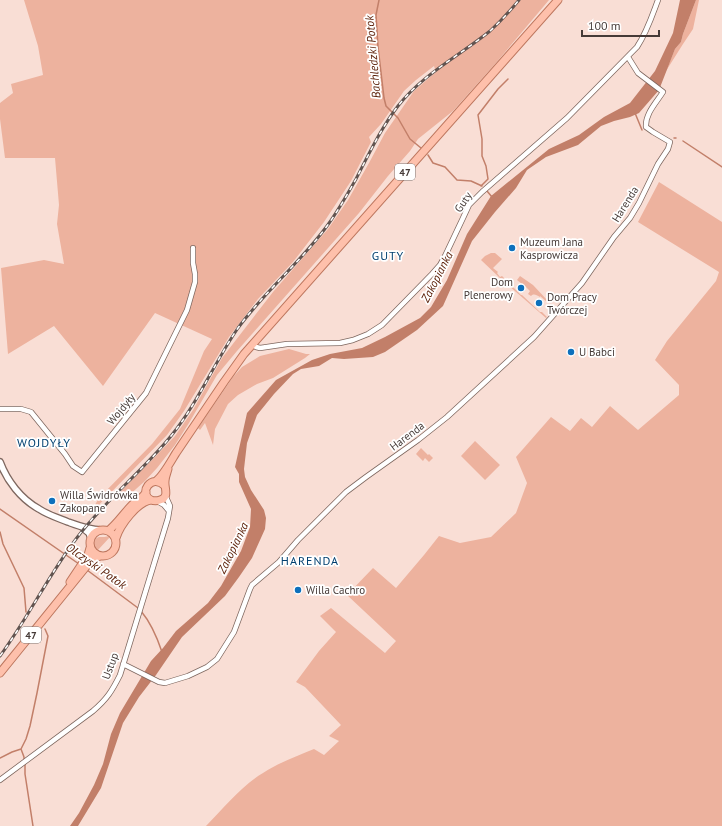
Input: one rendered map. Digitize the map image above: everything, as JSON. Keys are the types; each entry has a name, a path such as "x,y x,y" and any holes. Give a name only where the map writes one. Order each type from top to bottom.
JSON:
{"main road":[{"name":"47","path":"0,673 61,598 85,564 90,548 89,543 95,533 113,527 132,505 143,497 149,483 156,481 169,465 234,368 252,344 558,0"},
{"name":"47","path":"85,564 94,558 108,555 113,552 116,545 116,538 122,525 142,503 162,500 166,495 165,481 169,465"},
{"path":"156,481 161,482 165,486"},
{"path":"146,492 147,496 154,500"},
{"path":"104,531 112,534 116,538"},
{"path":"90,548 94,554 101,556"}],"street":[{"name":"Guty","path":"252,344 260,348 292,344 340,343 368,334 382,325 440,265 469,205 567,118 637,47 649,26 658,0"},
{"name":"Harenda","path":"123,664 159,682 165,683 188,676 214,662 234,632 252,585 279,562 298,540 346,492 447,417 534,337 582,284 614,237 633,213 658,164 668,149 670,142 646,127 647,117 663,92 638,73 628,57"},
{"name":"Wojdyły","path":"0,409 21,409 31,412 73,466 82,472 146,393 150,386 187,310 195,282 193,248"},
{"path":"0,462 6,475 21,495 40,510 84,528 104,531"},
{"name":"Ustup","path":"0,780 87,715 105,700 114,688 120,675 169,511 170,506 166,495"},
{"path":"154,500 162,503 169,511"},
{"path":"84,528 89,533 91,538"}],"shaded area":[{"path":"24,0 549,0 453,111 418,139 410,151 359,213 237,351 217,375 175,445 157,468 127,497 120,493 175,436 193,410 222,358 273,292 328,229 348,200 385,133 414,91 436,72 434,66 404,91 381,124 369,137 371,142 351,181 324,222 293,262 258,299 229,337 184,411 167,435 89,515 99,498 152,444 180,409 204,351 212,339 155,313 103,386 54,326 8,354 1,268 44,260 64,264 57,224 59,205 55,158 5,158 0,119 0,103 13,93 11,84 43,75 38,46"},
{"path":"680,0 696,0 681,42 675,49 659,90 639,113 601,126 578,145 546,157 527,170 516,188 472,241 443,306 417,330 385,352 373,357 344,359 332,358 319,366 301,369 293,374 257,415 247,443 244,469 245,477 251,490 264,510 266,518 265,529 252,558 225,596 182,637 139,697 123,723 101,788 78,826 70,826 94,785 103,764 111,734 120,713 151,661 176,631 208,603 221,586 241,551 250,527 251,509 239,482 239,474 235,467 247,413 276,380 312,360 330,354 362,348 420,318 431,307 447,280 467,234 491,196 549,149 579,135 604,117 630,103 655,71 673,33"},
{"path":"696,0 699,0 693,29 666,71 675,49 681,42"},
{"path":"659,182 722,222 722,826 206,826 247,784 269,769 314,749 324,755 339,741 329,736 341,725 305,687 296,682 319,651 336,632 320,616 331,608 385,653 396,641 347,595 373,568 396,588 439,536 460,543 491,537 516,513 527,483 516,457 551,417 570,431 581,418 592,427 610,406 638,430 679,395 679,385 655,360 667,341 716,281 719,272 638,222"},
{"path":"491,253 495,253 502,259 493,268 498,272 497,273 500,277 502,276 521,295 540,312 542,312 547,317 546,318 501,279 481,260"},
{"path":"520,276 533,285 548,301 547,302 540,296 534,294 531,296 528,294 530,291 517,280"},
{"path":"289,349 310,354 273,378 257,384 238,395 228,404 215,429 213,445 205,423 200,430 198,428 233,377 242,367 260,356"},
{"path":"475,441 500,465 485,480 461,456"},
{"path":"421,448 433,458 429,462 425,458 423,461 416,454"},
{"path":"110,537 96,551 93,545 95,539"}],"waterway":[{"name":"Bachledzki Potok","path":"379,0 376,15 378,47 386,106 398,118 410,139 421,148"},
{"path":"481,186 488,179 486,166 482,156 482,139 478,115 498,89 508,79"},
{"path":"635,113 642,130"},
{"path":"683,141 722,167"},
{"name":"Bachledzki Potok","path":"428,155 433,163 445,167 457,180 471,181 482,186"},
{"name":"Bachledzki Potok","path":"487,191 492,197"},
{"name":"Olczyski Potok","path":"0,509 79,564"},
{"path":"0,532 3,544 24,588 26,612"},
{"name":"Olczyski Potok","path":"87,570 138,608"},
{"name":"Olczyski Potok","path":"141,611 148,620 162,652"},
{"path":"24,760 21,749 30,726 37,693 48,636 45,629"},
{"path":"0,758 21,749"},
{"path":"25,764 25,774 33,826"}],"railway":[{"path":"0,656 76,539 87,525 171,436 198,397 229,341 238,328 248,315 306,252 327,226 339,209 381,132 398,106 430,75 490,31 519,0"}],"place":[{"name":"Muzeum Jana Kasprowicza","path":"512,248"},
{"name":"Dom Plenerowy","path":"521,288"},
{"name":"Dom Pracy Twórczej","path":"539,303"},
{"name":"U Babci","path":"571,352"},
{"name":"Willa Świdrówka Zakopane","path":"52,501"},
{"name":"Willa Cachro","path":"298,590"}],"district":[{"name":"GUTY","path":"388,256"},
{"name":"WOJDYŁY","path":"44,443"},
{"name":"HARENDA","path":"310,561"}],"water label":[{"name":"Zakopianka","path":"437,277"},
{"name":"Zakopianka","path":"233,548"}]}
